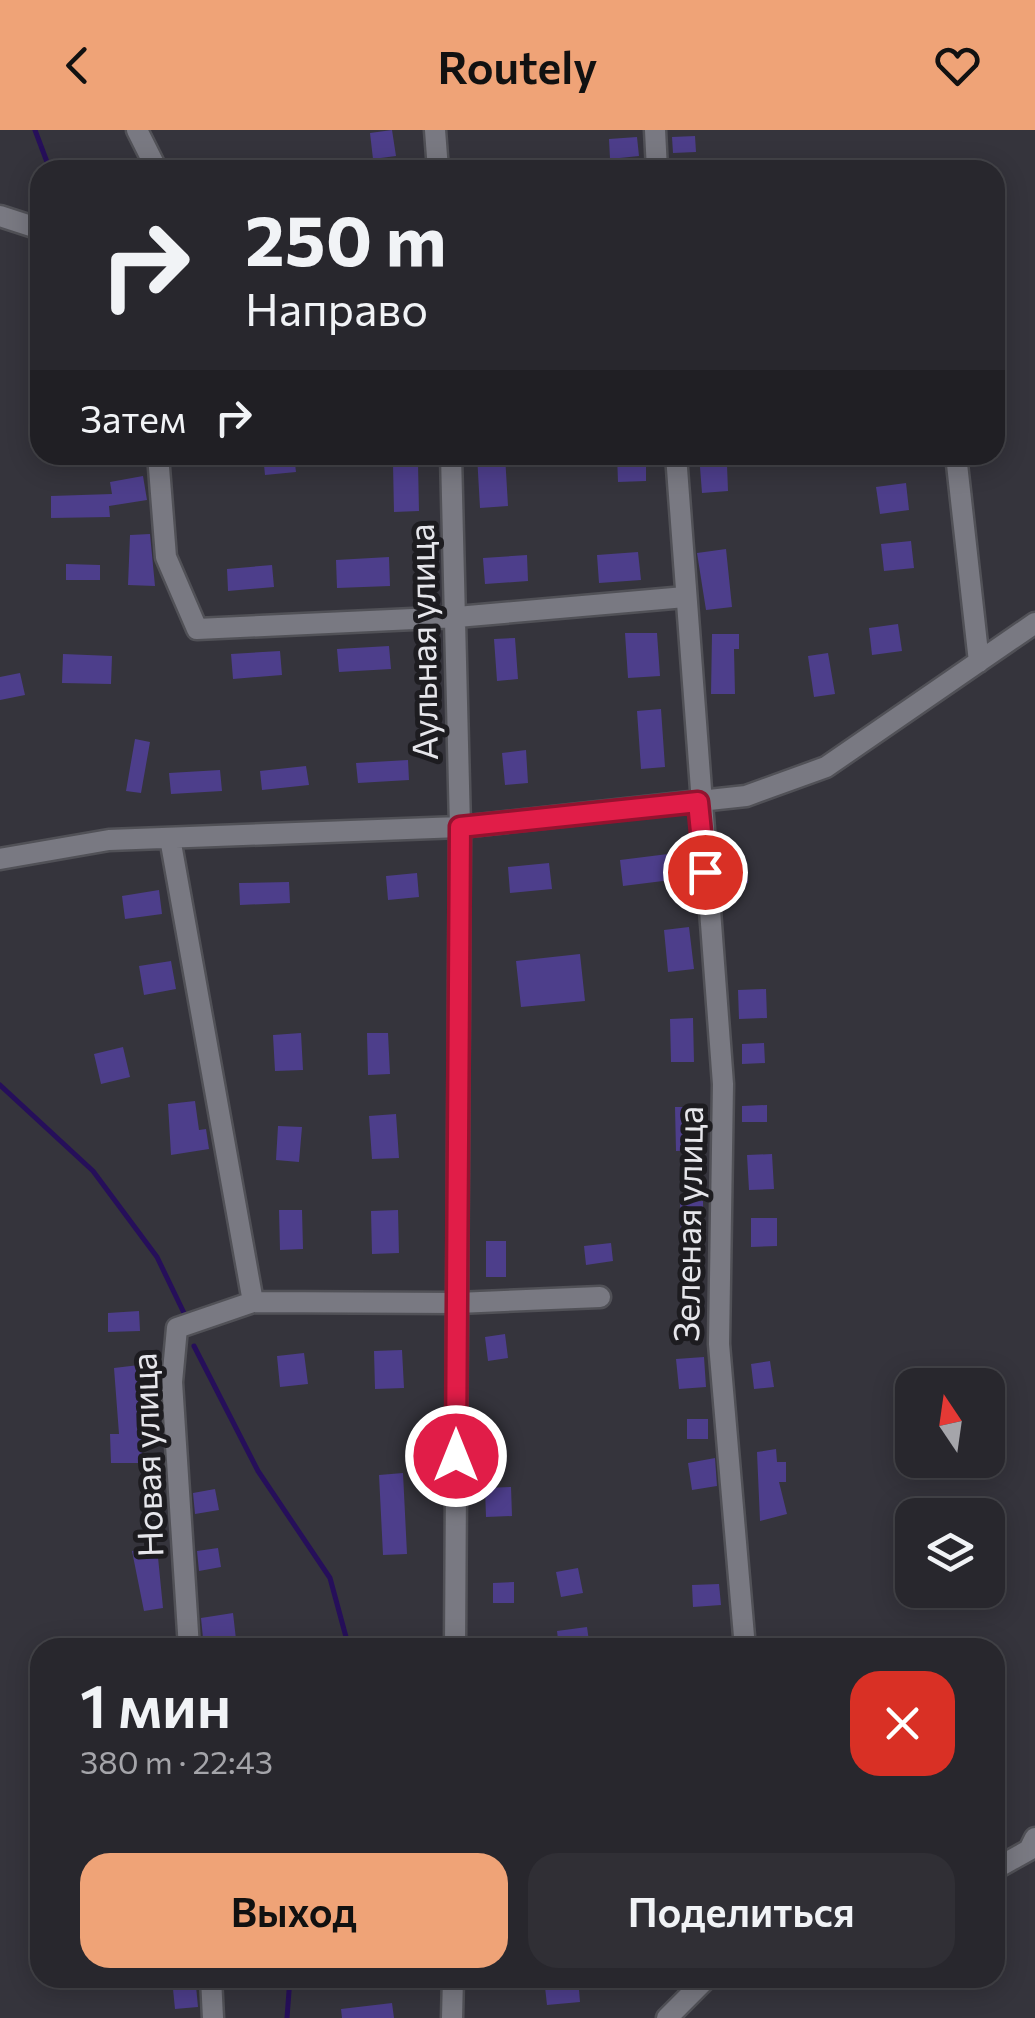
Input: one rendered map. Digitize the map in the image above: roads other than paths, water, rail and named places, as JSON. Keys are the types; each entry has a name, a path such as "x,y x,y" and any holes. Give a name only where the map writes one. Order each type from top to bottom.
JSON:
{"street":[{"path":"138,130 152,160"},
{"path":"436,130 438,160"},
{"path":"656,130 658,160"},
{"path":"0,216 30,225"},
{"path":"159,465 166,557 197,629 457,617 685,598"},
{"name":"Аульная улица","path":"451,465 460,827 455,1638"},
{"name":"Зеленая улица","path":"677,465 698,802 723,1084 719,1344 745,1638"},
{"path":"957,465 979,662"},
{"path":"0,859 109,840 460,827 746,796 826,767 1035,623"},
{"path":"170,838 253,1302"},
{"name":"Новая улица","path":"188,1638 172,1382 177,1328 253,1302 457,1303 600,1297"},
{"path":"1005,1863 1029,1850 1035,1838"},
{"path":"212,1988 214,2018"},
{"path":"452,2018 453,1988"},
{"path":"667,2018 697,1988"}],"waterway":[{"path":"35,130 46,160"},
{"path":"0,1085 93,1171 157,1257 184,1313"},
{"path":"194,1346 258,1471 330,1578 346,1638"},
{"path":"287,2018 289,1988"}]}
